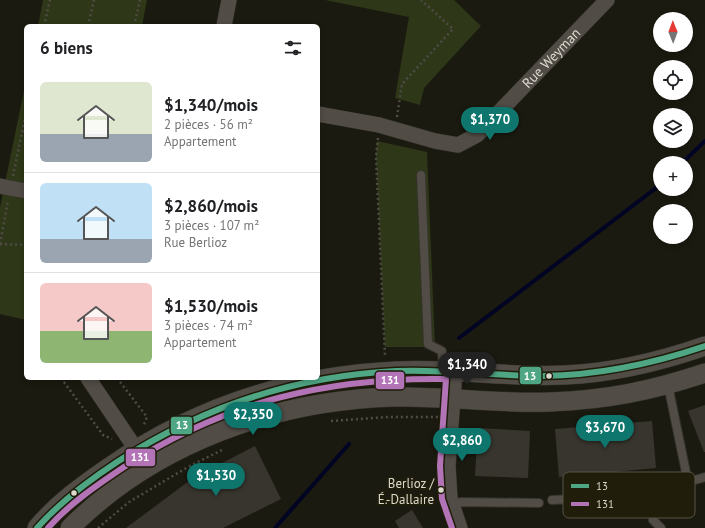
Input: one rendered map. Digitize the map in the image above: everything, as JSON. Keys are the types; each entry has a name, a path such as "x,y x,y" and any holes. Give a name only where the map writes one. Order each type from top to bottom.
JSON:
{"street":[{"path":"224,24 229,0"},
{"name":"Rue Weyman","path":"320,114 379,125 436,141 458,145 477,135 607,0"},
{"path":"0,186 24,191"},
{"path":"320,379 386,372 449,371 564,376 637,367 705,346"},
{"path":"449,371 452,398 448,466 450,498 460,528"},
{"path":"70,528 97,504 148,467 174,453 214,434 253,419 291,409 315,404 365,399 452,398 549,402 632,394 668,385 705,373"},
{"path":"89,380 148,467"},
{"path":"37,528 69,497 136,448 203,413 281,387 316,380"}],"lane":[{"path":"421,175 428,344 442,351 449,371"},
{"path":"668,385 686,472"},
{"path":"695,480 705,477"},
{"path":"552,500 563,500"},
{"path":"452,505 461,502 539,503"},
{"path":"653,520 661,528"}],"path":[{"path":"44,24 50,0"},
{"path":"88,24 94,0"},
{"path":"134,24 140,0"},
{"path":"394,130 402,84 453,29 421,0"},
{"path":"379,125 376,156 386,372"},
{"path":"0,244 24,245"},
{"path":"62,380 103,435 136,448 147,417 119,380"},
{"path":"330,421 388,417 451,417"},
{"path":"98,528 129,502 188,467 228,447"}],"green space":[{"path":"43,0 147,0 142,24 38,24"},
{"path":"325,0 454,0 481,26 424,88 420,105 395,98 409,17"},
{"path":"24,91 24,320 0,314 0,207"},
{"path":"377,141 427,152 435,347 385,347 376,156"}],"building":[{"path":"705,405 705,452 704,452 688,411"},
{"path":"652,421 656,468 613,472 563,472 563,477 559,477 555,429"},
{"path":"478,428 530,431 528,478 475,476"},
{"path":"255,446 281,499 223,528 126,528 193,478"},
{"path":"412,510 423,528 399,528 395,521"}],"waterway":[{"path":"689,156 705,141"},
{"path":"459,338 653,190"},
{"path":"275,528 349,444"}],"transit line":[{"name":"13","path":"37,528 55,509 85,484 117,462 149,443 182,425 216,410 286,387 359,374 396,371 433,371 543,376 605,371 645,363 705,346"},
{"name":"131","path":"48,528 74,503 124,467 162,444 239,410 278,398 319,389 360,383 446,379 440,466 442,499 452,528"}],"place":[{"name":"Berlioz / É.-Dallaire","path":"441,490"}]}
